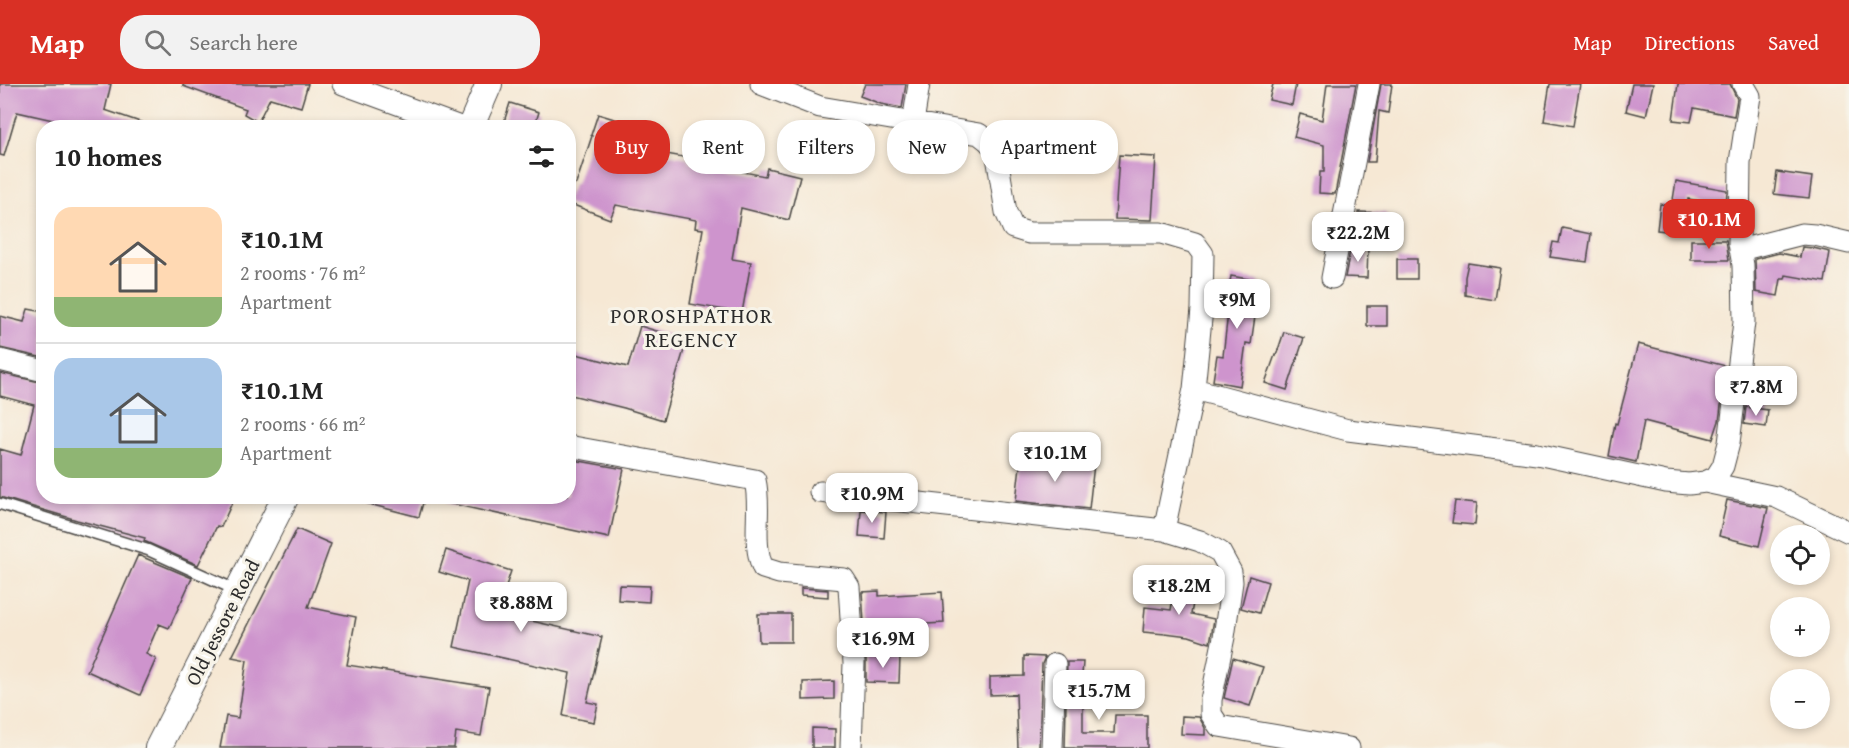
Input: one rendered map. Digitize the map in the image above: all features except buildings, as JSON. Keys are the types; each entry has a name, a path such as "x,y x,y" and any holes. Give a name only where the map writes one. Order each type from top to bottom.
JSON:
{"street":[{"path":"343,84 441,120"},
{"path":"473,120 489,84"},
{"path":"762,84 820,107 896,120"},
{"path":"913,120 919,84"},
{"path":"1332,278 1369,84"},
{"path":"1194,389 1348,430 1537,454 1666,482 1689,484 1705,482 1716,477 1723,466 1729,443 1744,322 1743,265 1740,250 1740,162 1750,96 1743,84"},
{"path":"968,132 978,134 996,150 1006,212 1013,228 1029,233 1161,233 1195,243 1203,254 1202,309 1194,389 1164,531"},
{"path":"1740,250 1802,234 1849,243"},
{"path":"0,360 36,369"},
{"path":"576,447 755,480 758,492 758,556 763,568 779,573 844,579 849,587 854,663 851,748"},
{"path":"1705,482 1776,496 1849,532"},
{"path":"820,492 1164,531 1200,541 1220,552 1231,572 1232,582 1211,700 1211,714 1215,722 1219,726 1349,748"},
{"name":"Old Jessore Road","path":"158,748 282,504"},
{"path":"1052,748 1055,664"}],"lane":[{"path":"0,504 148,550 238,591"}],"district":[{"name":"POROSHPATHOR REGENCY","path":"692,327"}]}
